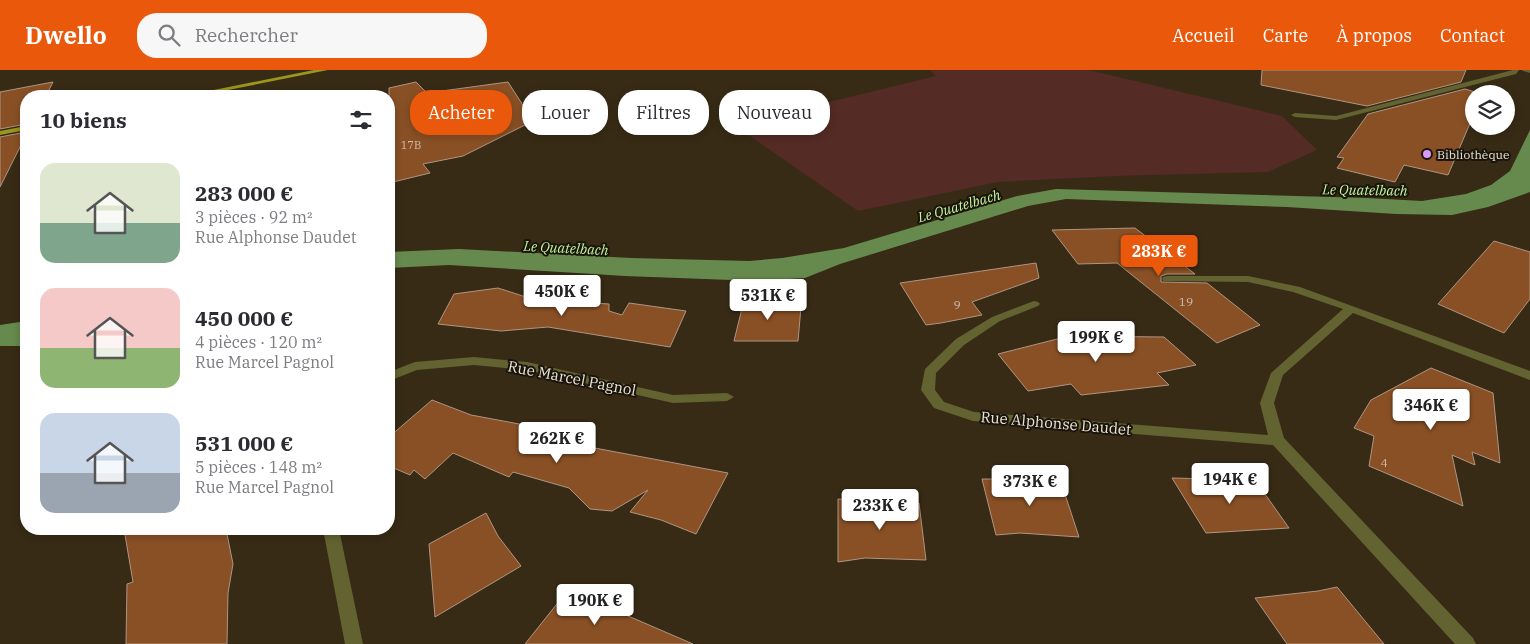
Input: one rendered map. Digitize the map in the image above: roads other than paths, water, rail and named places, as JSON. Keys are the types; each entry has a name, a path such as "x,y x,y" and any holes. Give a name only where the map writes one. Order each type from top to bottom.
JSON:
{"main road":[{"path":"220,90 325,70"},
{"path":"0,133 20,129"}],"street":[{"path":"1295,115 1336,118 1514,73 1516,70"},
{"path":"1525,70 1530,71"},
{"path":"1167,279 1248,279 1296,289 1530,376"},
{"name":"Rue Alphonse Daudet","path":"1034,304 996,319 960,342 930,372 928,390 939,405 973,416 1277,440"},
{"path":"1351,308 1277,373 1267,403 1277,440 1467,644"},
{"name":"Rue Marcel Pagnol","path":"395,374 414,366 474,361 528,366 672,399 727,396"},
{"path":"332,535 354,644"}],"place":[{"name":"Bibliothèque","path":"1427,154"}],"water label":[{"name":"Le Quatelbach","path":"1365,190"},
{"name":"Le Quatelbach","path":"959,206"},
{"name":"Le Quatelbach","path":"566,248"}]}
